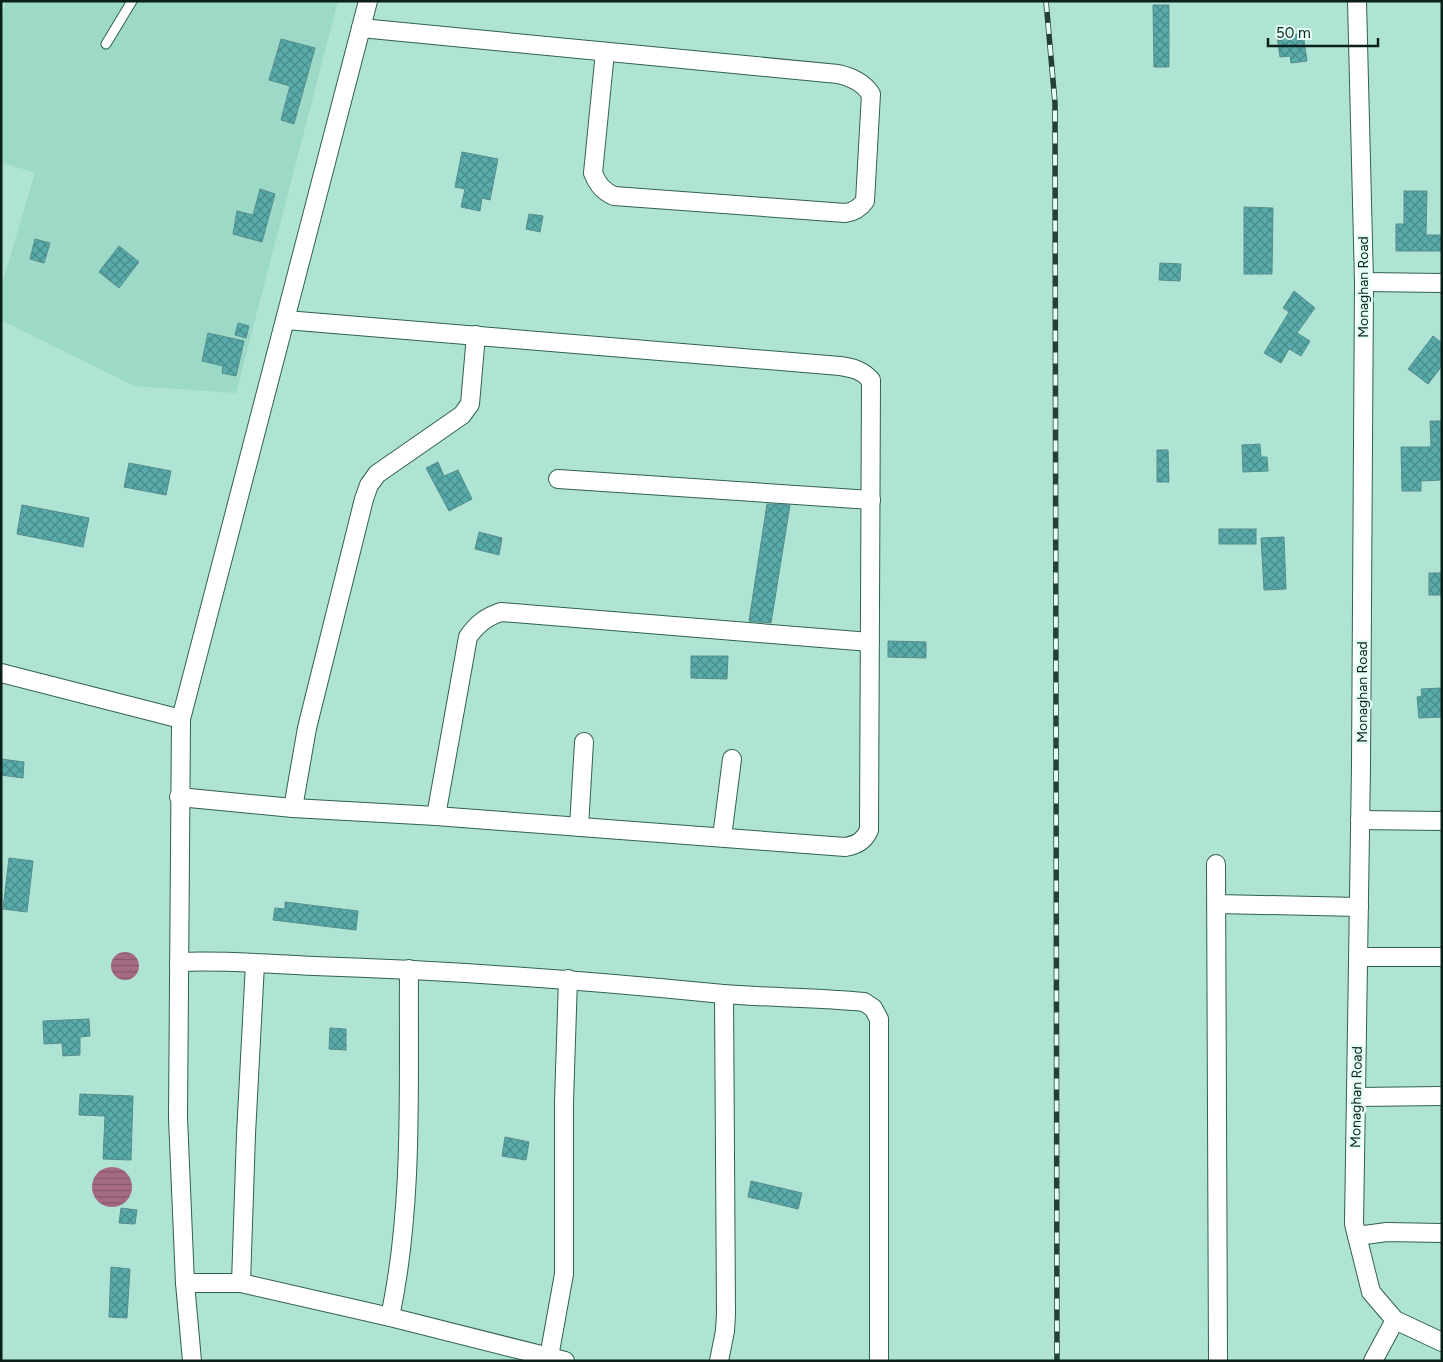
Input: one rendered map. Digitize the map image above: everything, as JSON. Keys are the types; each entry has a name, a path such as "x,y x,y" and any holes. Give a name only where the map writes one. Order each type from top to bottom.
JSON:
{"street":[{"path":"192,1361 185,1283 178,1118 181,719 368,1"},
{"name":"Monaghan Road","path":"1357,1 1364,282 1360,820 1354,1224 1371,1292 1395,1320 1442,1342"},
{"path":"361,28 838,74 850,77 866,87 871,94 864,201 862,206 845,213 614,196 607,193 601,188 593,173 605,52"},
{"path":"1364,282 1442,283"},
{"path":"180,797 293,808 436,816 845,847 860,842 866,837 869,830 872,500 871,380 860,371 840,366 286,320"},
{"path":"293,808 307,728 369,485 377,474 462,415 470,404 476,335"},
{"path":"558,479 872,500"},
{"path":"436,816 468,637 474,628 490,615 501,612 870,642"},
{"path":"1,673 181,719"},
{"path":"579,827 584,742"},
{"path":"722,837 732,759"},
{"path":"1360,820 1442,821"},
{"path":"1216,864 1218,1361"},
{"path":"1217,904 1359,907"},
{"path":"1358,957 1442,956"},
{"path":"179,962 218,961 408,969 568,979 724,994 864,1002 873,1008 879,1019 879,1361"},
{"path":"241,1283 246,1134 255,964"},
{"path":"390,1317 398,1281 403,1233 407,1148 408,969"},
{"path":"185,1283 241,1283 390,1317 557,1359 564,1274 564,1102 568,979"},
{"path":"719,1361 725,1331 726,1314 724,994"},
{"path":"1356,1097 1442,1096"},
{"path":"1357,1236 1386,1232 1442,1233"},
{"path":"1373,1361 1395,1320"}],"lane":[{"path":"106,44 132,1"}],"shaded area":[{"path":"6,1 338,1 236,393 134,386 1,320 1,288 35,173 1,162 1,23"},
{"path":"125,952 135,956 139,966 135,976 125,980 115,976 111,966 115,956"},
{"path":"116,1167 123,1170 129,1176 132,1187 131,1195 123,1204 116,1207 108,1207 101,1204 93,1195 92,1183 95,1176 104,1168"}],"building":[{"path":"1153,5 1169,5 1169,67 1154,67"},
{"path":"1303,33 1307,61 1291,63 1290,56 1280,57 1277,36"},
{"path":"281,39 315,48 294,124 281,120 290,86 269,80"},
{"path":"462,152 498,159 490,200 482,198 480,211 461,207 465,189 455,187"},
{"path":"260,189 275,194 262,242 233,234 237,211 253,215"},
{"path":"1404,191 1427,191 1426,235 1442,235 1442,251 1396,251 1396,224 1404,224"},
{"path":"1244,207 1273,208 1272,274 1244,274"},
{"path":"529,214 543,216 540,232 526,229"},
{"path":"35,239 50,243 44,263 30,259"},
{"path":"119,246 139,262 119,288 99,272"},
{"path":"1160,263 1181,264 1180,281 1159,280"},
{"path":"1294,291 1315,308 1297,333 1310,341 1301,356 1289,349 1281,363 1264,353 1289,312 1283,308"},
{"path":"238,323 249,326 246,338 235,335"},
{"path":"208,333 244,341 236,376 222,373 223,366 202,361"},
{"path":"1433,336 1442,343 1442,366 1428,384 1408,369"},
{"path":"1430,421 1442,421 1442,480 1421,481 1421,491 1402,491 1401,447 1431,447"},
{"path":"1260,444 1261,457 1267,457 1268,471 1243,472 1242,445"},
{"path":"1157,450 1168,450 1169,482 1157,482"},
{"path":"438,462 444,476 458,470 472,499 449,511 426,468"},
{"path":"129,463 171,471 166,495 124,487"},
{"path":"767,504 790,505 771,623 749,621"},
{"path":"22,505 89,518 83,547 17,534"},
{"path":"1219,529 1256,529 1256,544 1219,544"},
{"path":"479,532 502,538 499,555 475,549"},
{"path":"1284,537 1286,589 1264,590 1261,538"},
{"path":"1429,573 1442,573 1442,595 1429,595"},
{"path":"888,641 926,642 926,658 888,657"},
{"path":"691,656 728,656 727,679 691,678"},
{"path":"1442,688 1442,717 1419,718 1417,697 1422,696 1421,689"},
{"path":"1,759 24,762 23,778 1,775"},
{"path":"9,858 33,861 27,912 3,909"},
{"path":"285,902 358,911 356,930 273,920 275,908 285,909"},
{"path":"89,1019 90,1036 80,1037 80,1055 63,1056 62,1043 44,1044 43,1021"},
{"path":"330,1028 346,1029 346,1050 329,1049"},
{"path":"80,1094 133,1096 131,1160 103,1159 105,1116 79,1115"},
{"path":"505,1137 529,1142 526,1160 502,1156"},
{"path":"751,1181 802,1193 798,1209 748,1197"},
{"path":"121,1208 137,1210 135,1224 119,1223"},
{"path":"111,1267 130,1269 127,1318 109,1317"}],"railway":[{"path":"1046,1 1055,103 1057,1361"}]}
